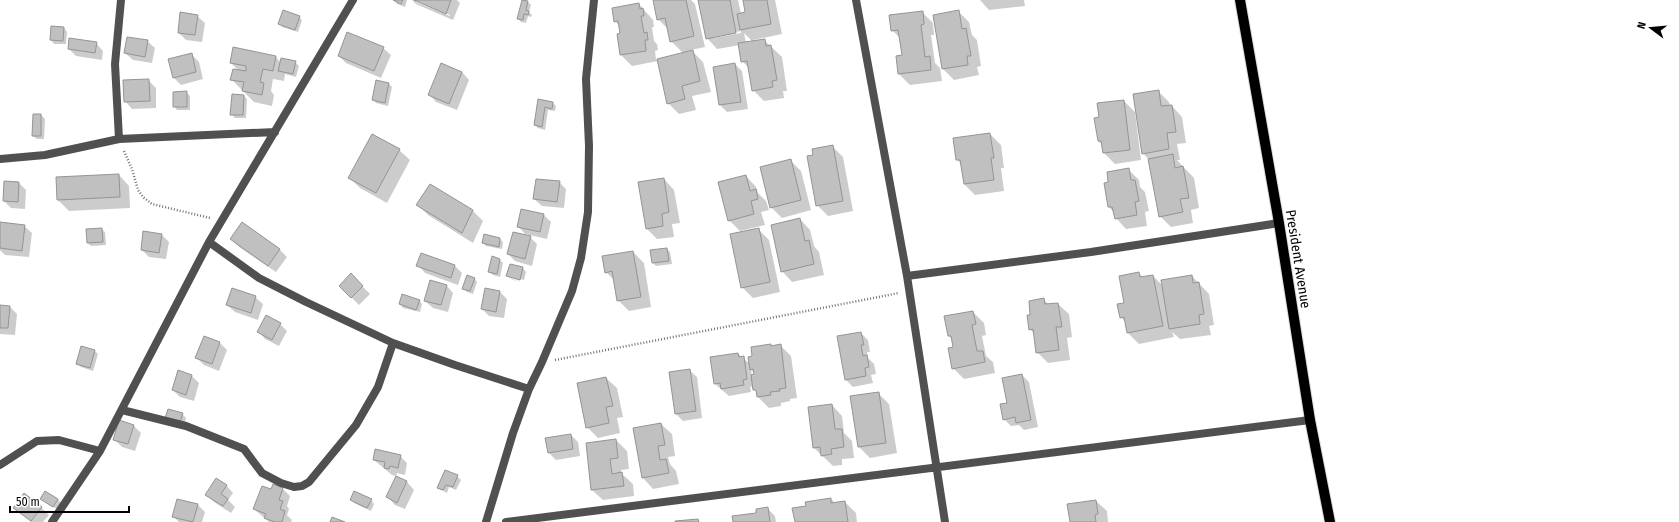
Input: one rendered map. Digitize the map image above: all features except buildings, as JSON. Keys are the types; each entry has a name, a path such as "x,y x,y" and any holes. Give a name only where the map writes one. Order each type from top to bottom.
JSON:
{"main road":[{"name":"President Avenue","path":"1240,0 1279,223 1310,420 1330,522"}],"street":[{"path":"119,139 115,64 121,0"},
{"path":"52,522 100,451 209,242 353,0"},
{"path":"486,522 513,433 529,389 572,291 581,258 588,212 589,146 586,79 594,0"},
{"path":"856,0 910,291 945,522"},
{"path":"0,159 45,155 119,139 275,132"},
{"path":"907,276 1083,253 1279,223"},
{"path":"209,242 259,278 393,343 529,389"},
{"path":"122,410 186,426 244,449 262,473 281,483 294,487 302,486 309,482 356,425 378,387 393,343"},
{"path":"506,522 1310,420"},
{"path":"0,465 37,441 59,440 100,451"}],"path":[{"path":"119,139 132,169 138,190 148,201 152,204 222,221"},
{"path":"542,362 910,291"}]}
